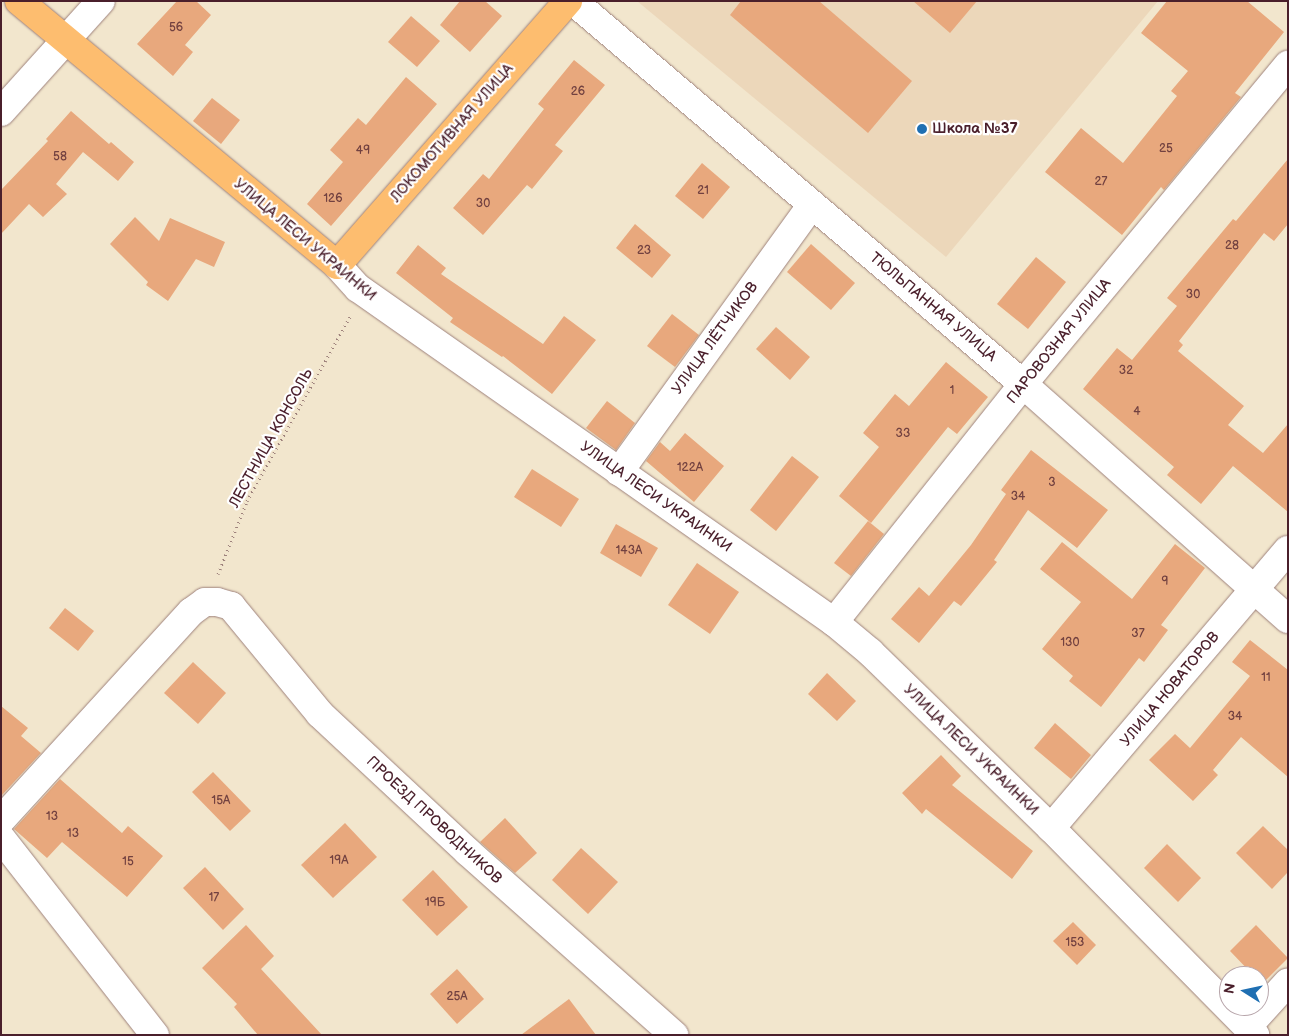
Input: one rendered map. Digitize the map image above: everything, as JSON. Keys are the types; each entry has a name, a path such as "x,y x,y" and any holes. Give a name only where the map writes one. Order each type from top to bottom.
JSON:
{"main road":[{"name":"УЛИЦА ЛЕСИ УКРАИНКИ","path":"19,1 337,264"},
{"name":"ЛОКОМОТИВНАЯ УЛИЦА","path":"337,264 568,1"}],"street":[{"path":"1,112 101,1"},
{"name":"ТЮЛЬПАННАЯ УЛИЦА","path":"573,1 1023,384 1254,591 1288,619"},
{"name":"ПАРОВОЗНАЯ УЛИЦА","path":"834,622 1023,384 1288,64"},
{"name":"УЛИЦА ЛЁТЧИКОВ","path":"619,472 812,204"},
{"name":"УЛИЦА ЛЕСИ УКРАИНКИ","path":"337,264 364,292 834,622 870,652 1051,828 1252,1030"},
{"name":"УЛИЦА НОВАТОРОВ","path":"1051,828 1288,550"},
{"name":"ПРОЕЗД ПРОВОДНИКОВ","path":"1,820 191,612 205,602 217,602 231,606 244,619 320,714 468,852 674,1035"},
{"path":"1,838 155,1035"},
{"path":"1252,1030 1288,982"}],"path":[{"name":"ЛЕСТНИЦА КОНСОЛЬ","path":"217,576 247,502 364,292"}],"shaded area":[{"name":"Школа №37","path":"637,1 1158,1 946,257"}],"building":[{"path":"177,1 196,1 211,15 185,45 193,52 173,76 137,44"},
{"path":"460,1 485,1 502,16 470,52 440,25"},
{"path":"741,1 819,1 912,81 868,133 730,15"},
{"path":"913,1 977,1 950,33"},
{"path":"1167,1 1247,1 1284,32 1235,93 1241,97 1164,190 1161,187 1122,235 1045,172 1081,128 1123,163 1177,96 1171,91 1188,71 1141,33"},
{"path":"411,16 440,41 417,67 388,42"},
{"path":"574,60 605,85 555,145 563,151 532,189 527,185 483,235 453,208 483,174 489,179 544,109 538,104"},
{"path":"406,77 437,104 331,226 307,204 343,162 330,150 358,118 366,125"},
{"path":"212,98 240,120 221,144 193,121"},
{"path":"71,111 109,144 111,142 134,162 118,181 83,152 56,184 67,194 43,217 29,204 1,234 1,190 48,141 46,139"},
{"path":"1288,159 1288,224 1274,241 1264,233 1179,341 1183,345 1178,351 1244,406 1228,425 1263,453 1288,424 1288,512 1233,466 1201,504 1167,475 1174,467 1083,389 1117,348 1132,360 1177,306 1167,298 1233,219 1236,221"},
{"path":"702,163 730,187 703,219 675,196"},
{"path":"135,217 159,241 170,218 225,242 214,267 196,259 168,301 146,285 148,282 110,244"},
{"path":"635,224 671,255 652,278 616,248"},
{"path":"811,244 855,283 831,310 787,272"},
{"path":"418,245 446,268 441,274 543,344 564,316 596,340 552,394 503,356 450,322 453,318 396,273"},
{"path":"1036,257 1066,282 1028,329 997,304"},
{"path":"672,314 699,335 675,367 647,346"},
{"path":"776,327 810,357 790,380 756,349"},
{"path":"946,362 988,397 957,434 948,427 871,523 839,496 879,447 863,433 895,394 909,406"},
{"path":"607,401 635,423 616,450 586,428"},
{"path":"685,433 724,466 694,502 646,461 660,442 670,451"},
{"path":"1031,450 1108,510 1077,548 1028,510 994,560 997,562 961,606 954,601 919,643 891,619 919,587 929,596 971,545 1006,494 1001,490"},
{"path":"792,456 819,477 776,531 750,510"},
{"path":"532,469 579,499 561,527 514,497"},
{"path":"868,521 884,534 851,576 834,563"},
{"path":"616,524 658,548 641,577 600,553"},
{"path":"1062,542 1132,599 1175,544 1205,568 1161,625 1168,630 1144,662 1139,658 1101,707 1069,681 1073,676 1042,649 1081,602 1040,569"},
{"path":"697,563 739,592 710,634 668,605"},
{"path":"65,608 94,631 78,651 49,628"},
{"path":"1250,640 1288,670 1288,777 1241,737 1213,770 1218,775 1193,801 1149,760 1175,734 1190,748 1250,676 1232,662"},
{"path":"193,662 226,693 198,724 164,693"},
{"path":"827,673 856,701 837,721 808,694"},
{"path":"1,706 28,728 21,736 41,753 2,795"},
{"path":"1055,723 1091,755 1071,779 1034,748"},
{"path":"941,755 961,776 952,785 1033,851 1012,879 926,809 922,814 902,793"},
{"path":"213,772 251,811 230,831 192,792"},
{"path":"60,779 122,833 128,826 163,856 127,897 62,842 47,858 14,829"},
{"path":"505,818 537,853 515,873 480,842"},
{"path":"345,823 377,857 333,898 301,865"},
{"path":"1263,826 1288,850 1288,872 1272,889 1236,853"},
{"path":"1167,844 1201,878 1178,902 1144,868"},
{"path":"581,848 618,882 588,914 552,880"},
{"path":"205,867 244,909 223,930 183,888"},
{"path":"433,870 468,907 437,936 402,900"},
{"path":"1073,922 1096,945 1077,965 1053,941"},
{"path":"246,925 274,956 261,969 322,1035 258,1035 234,1007 237,1004 202,968"},
{"path":"1256,925 1288,958 1269,977 1269,966 1244,966 1230,951"},
{"path":"457,969 484,999 457,1024 430,994"},
{"path":"569,999 596,1035 521,1035"}],"place":[{"name":"Школа №37","path":"922,129"}]}
